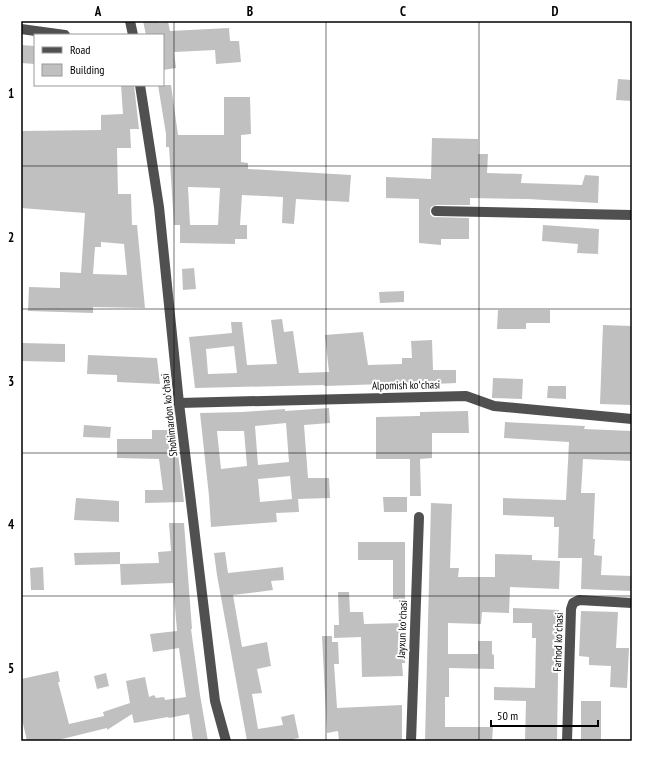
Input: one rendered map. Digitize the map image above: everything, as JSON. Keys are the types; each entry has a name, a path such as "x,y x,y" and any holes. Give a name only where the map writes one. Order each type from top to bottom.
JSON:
{"street":[{"path":"130,21 133,34"},
{"path":"21,28 59,34"},
{"name":"Shohimardon koʻchasi","path":"140,86 159,207 179,403 215,701 226,741"},
{"path":"436,211 632,215"},
{"name":"Alpomish koʻchasi","path":"179,403 466,396 494,406 632,419"},
{"name":"Jayxun koʻchasi","path":"411,741 419,518"},
{"name":"Farhod koʻchasi","path":"567,741 571,609 573,603 579,600 632,603"}],"building":[{"path":"143,21 158,21 158,23 168,22 170,31 229,28 230,41 239,41 241,62 216,64 215,50 174,52 176,68 164,70 164,34 146,34"},
{"path":"21,45 34,46 34,64 21,63"},
{"path":"618,79 632,80 632,101 616,100"},
{"path":"171,85 178,135 224,135 224,97 250,97 251,134 241,135 241,162 248,163 248,169 351,175 349,202 296,199 294,224 282,223 283,197 242,195 240,225 247,225 247,239 235,239 235,244 180,243 180,225 174,225 169,147 166,147 166,134 158,86","holes":["188,187 220,188 218,225 190,225"]},
{"path":"121,86 134,86 139,129 130,129 131,148 117,148 118,194 131,194 132,225 137,225 145,308 93,307 93,313 28,311 29,287 60,288 60,272 81,273 85,213 21,208 21,131 101,130 101,115 123,114","holes":["101,242 124,244 127,275 93,274 95,247 101,247"]},
{"path":"432,138 478,139 478,154 488,154 487,173 522,174 521,183 582,185 585,175 599,176 598,203 528,199 470,198 470,205 436,205 431,207 430,210 430,214 433,217 469,218 469,239 441,239 441,245 419,243 419,199 386,198 386,177 431,179"},
{"path":"543,225 599,229 598,254 577,253 578,244 542,241"},
{"path":"194,268 196,289 183,290 182,269"},
{"path":"404,291 404,302 380,303 379,292"},
{"path":"498,310 550,310 550,323 526,323 526,329 497,329"},
{"path":"282,319 284,332 293,331 299,373 329,372 325,335 363,332 368,365 402,364 402,358 412,358 411,341 432,340 433,370 456,370 456,383 195,388 189,337 232,333 231,322 242,322 247,365 277,364 271,320","holes":["234,346 237,373 208,374 206,349"]},
{"path":"603,325 632,326 632,405 600,404"},
{"path":"21,343 65,344 65,362 21,361"},
{"path":"88,355 157,358 160,384 117,382 117,375 87,374"},
{"path":"493,378 523,379 522,399 492,398"},
{"path":"548,386 566,386 566,399 547,398"},
{"path":"329,408 330,423 304,425 308,478 329,478 330,498 298,499 299,512 276,513 277,522 211,527 200,413 285,409 285,411","holes":["286,423 289,462 258,465 255,426","217,431 244,431 247,466 221,469","290,476 292,499 260,502 258,479"]},
{"path":"468,411 469,433 432,433 432,458 420,459 421,496 410,496 410,459 376,459 376,417 420,416 420,412"},
{"path":"505,422 585,426 584,429 632,431 632,461 583,459 581,493 595,493 593,539 595,539 594,555 602,556 601,575 632,576 632,591 581,589 582,558 558,558 559,527 554,527 554,517 503,515 503,498 566,500 569,442 504,438"},
{"path":"84,425 111,427 110,438 83,437"},
{"path":"152,430 175,430 184,502 145,503 145,490 163,490 159,459 117,458 117,439 152,439"},
{"path":"383,497 407,497 407,512 384,512"},
{"path":"76,498 119,501 119,522 74,520"},
{"path":"431,503 452,504 450,568 459,568 458,577 495,577 495,554 532,555 532,560 560,561 559,589 510,587 509,613 482,612 481,624 448,623 448,654 478,654 478,641 492,641 494,669 449,668 449,697 445,697 445,727 493,727 492,741 425,741"},
{"path":"169,523 184,523 191,629 208,741 193,741 189,714 134,723 132,714 107,730 107,728 54,741 27,741 21,715 21,679 58,671 60,682 58,682 69,724 104,716 103,712 130,703 126,681 145,677 149,697 154,695 156,698 164,697 165,700 186,697 179,648 153,652 150,634 177,631 173,583 121,585 120,564 159,563 158,552 171,551"},
{"path":"358,542 405,542 405,599 393,599 393,560 358,560"},
{"path":"120,552 120,564 75,565 74,553"},
{"path":"225,552 228,573 283,567 284,580 271,581 273,590 233,595 242,647 267,642 271,666 257,669 262,693 252,694 258,729 283,725 281,717 294,714 299,738 292,741 247,741 214,553"},
{"path":"43,567 44,590 31,590 30,568"},
{"path":"338,592 349,592 350,612 363,612 364,624 405,623 405,663 402,663 403,676 362,677 361,637 334,638 334,625 339,625"},
{"path":"513,608 559,610 557,741 525,741 526,701 494,700 494,687 535,688 536,638 532,638 532,623 513,623"},
{"path":"581,611 618,612 616,648 629,648 627,688 610,687 611,666 589,665 589,657 579,656"},
{"path":"322,636 332,636 332,642 338,642 339,664 334,664 337,708 402,705 402,741 339,741 338,731 327,733"},
{"path":"106,673 109,686 97,689 94,676"},
{"path":"581,701 601,701 601,741 581,741"}]}
